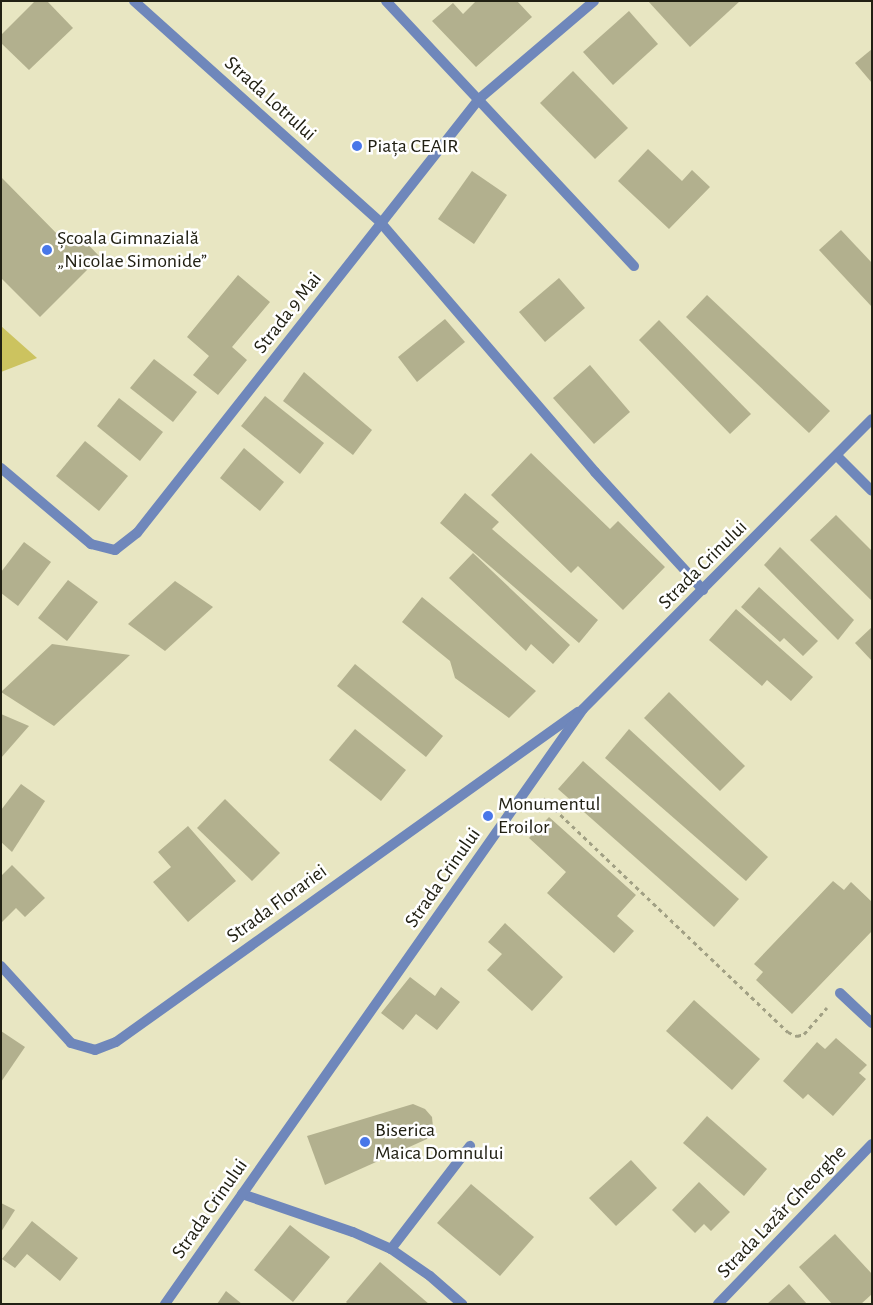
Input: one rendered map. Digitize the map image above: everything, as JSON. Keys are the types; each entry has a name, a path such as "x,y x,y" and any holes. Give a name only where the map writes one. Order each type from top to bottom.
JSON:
{"street":[{"name":"Strada Lotrului","path":"134,1 381,223 575,451 703,590"},
{"path":"386,1 634,266"},
{"name":"Strada 9 Mai","path":"1,468 91,544 115,550 137,533 479,99 594,1"},
{"name":"Strada Crinului","path":"165,1304 583,709 872,419"},
{"path":"837,456 872,491"},
{"name":"Strada Florariei","path":"1,966 71,1043 95,1050 116,1042 583,709"},
{"path":"840,993 872,1023"},
{"name":"Strada Lazăr Gheorghe","path":"718,1304 872,1144"},
{"path":"391,1249 470,1146"},
{"path":"242,1194 353,1232 391,1249 430,1276 462,1304"}],"path":[{"path":"530,785 788,1032 797,1036 804,1034 840,993"}],"shaded area":[{"path":"1,326 37,358 1,372"}],"building":[{"path":"35,1 47,1 73,28 29,70 1,43 1,35"},
{"path":"476,1 517,1 532,17 476,67 432,21 453,3 463,14"},
{"path":"648,1 740,1 690,47"},
{"path":"629,11 658,44 613,85 583,52"},
{"path":"872,49 872,83 855,63"},
{"path":"573,71 628,128 595,159 540,103"},
{"path":"648,149 682,181 692,170 710,187 669,229 618,181"},
{"path":"472,171 507,195 474,244 438,219"},
{"name":"Școala Gimnazială „Nicolae Simonide”","path":"1,177 66,243 77,233 100,257 40,317 1,278"},
{"path":"841,230 872,263 872,307 819,250"},
{"path":"238,275 270,302 232,347 247,360 218,395 193,375 209,356 187,337"},
{"path":"559,278 585,308 545,342 519,312"},
{"path":"707,295 830,411 809,433 686,317"},
{"path":"445,319 465,342 417,382 398,357"},
{"path":"659,320 751,414 730,434 639,340"},
{"path":"154,359 197,392 173,422 130,388"},
{"path":"590,365 630,412 594,444 553,398"},
{"path":"304,372 372,430 353,455 283,401"},
{"path":"265,396 324,443 300,474 241,426"},
{"path":"119,398 163,432 140,461 97,426"},
{"path":"85,441 128,476 99,511 56,476"},
{"path":"244,448 284,482 260,511 220,478"},
{"path":"531,453 610,529 618,521 665,567 623,610 578,566 571,573 491,495"},
{"path":"465,493 499,522 492,529 598,620 579,643 440,523"},
{"path":"836,515 872,551 872,601 810,540"},
{"path":"24,542 51,562 18,606 1,593 1,572"},
{"path":"780,547 854,620 838,640 764,565"},
{"path":"473,553 570,645 553,664 531,644 526,651 449,578"},
{"path":"68,580 98,602 67,641 38,618"},
{"path":"175,581 213,607 165,651 128,624"},
{"path":"759,587 818,641 803,656 784,638 780,642 741,607"},
{"path":"422,597 536,691 509,718 455,678 450,661 402,622"},
{"path":"736,609 813,677 791,701 767,680 762,686 709,640"},
{"path":"872,627 872,661 855,643"},
{"path":"52,644 130,655 54,726 1,692"},
{"path":"355,664 443,736 426,757 337,686"},
{"path":"669,692 745,766 720,791 644,718"},
{"path":"1,714 29,726 1,758"},
{"path":"355,729 406,770 381,801 329,760"},
{"path":"629,729 768,857 746,881 605,758"},
{"path":"583,761 739,899 714,927 558,789"},
{"path":"21,784 45,801 12,852 1,842 1,810"},
{"path":"225,799 280,853 252,881 197,828"},
{"path":"549,817 636,895 617,916 634,931 614,953 547,893 566,872 529,838"},
{"path":"188,826 236,881 188,922 153,882 171,867 158,852"},
{"path":"12,865 45,898 25,917 16,908 1,923 1,876"},
{"path":"833,881 844,890 851,882 872,902 872,931 792,1014 756,980 763,972 754,964"},
{"path":"505,923 563,977 532,1011 487,970 502,954 488,942"},
{"path":"410,977 435,996 441,987 460,1002 437,1030 416,1014 403,1030 381,1013"},
{"path":"694,1000 760,1059 732,1090 666,1031"},
{"path":"1,1031 25,1047 1,1082"},
{"path":"836,1038 867,1065 859,1073 866,1079 833,1116 808,1094 803,1099 783,1081 817,1042 825,1049"},
{"name":"Biserica Maica Domnului","path":"413,1104 425,1109 432,1117 433,1127 427,1139 325,1185 307,1136"},
{"path":"707,1116 767,1169 744,1196 683,1143"},
{"path":"631,1160 657,1188 616,1226 589,1198"},
{"path":"699,1182 730,1212 711,1231 704,1224 695,1233 672,1210"},
{"path":"471,1184 534,1237 500,1276 437,1223"},
{"path":"1,1203 15,1210 1,1232"},
{"path":"32,1221 78,1258 60,1281 27,1254 15,1268 2,1259"},
{"path":"290,1225 330,1257 293,1302 254,1270"},
{"path":"835,1234 872,1274 872,1294 861,1304 832,1304 799,1267"},
{"path":"380,1262 429,1304 348,1304 346,1302"},
{"path":"789,1284 807,1304 767,1304"},
{"path":"226,1291 242,1304 217,1304"}],"place":[{"name":"Piața CEAIR","path":"357,146"},
{"name":"Școala Gimnazială „Nicolae Simonide”","path":"47,250"},
{"name":"Monumentul Eroilor","path":"488,816"},
{"name":"Biserica Maica Domnului","path":"365,1142"}]}
